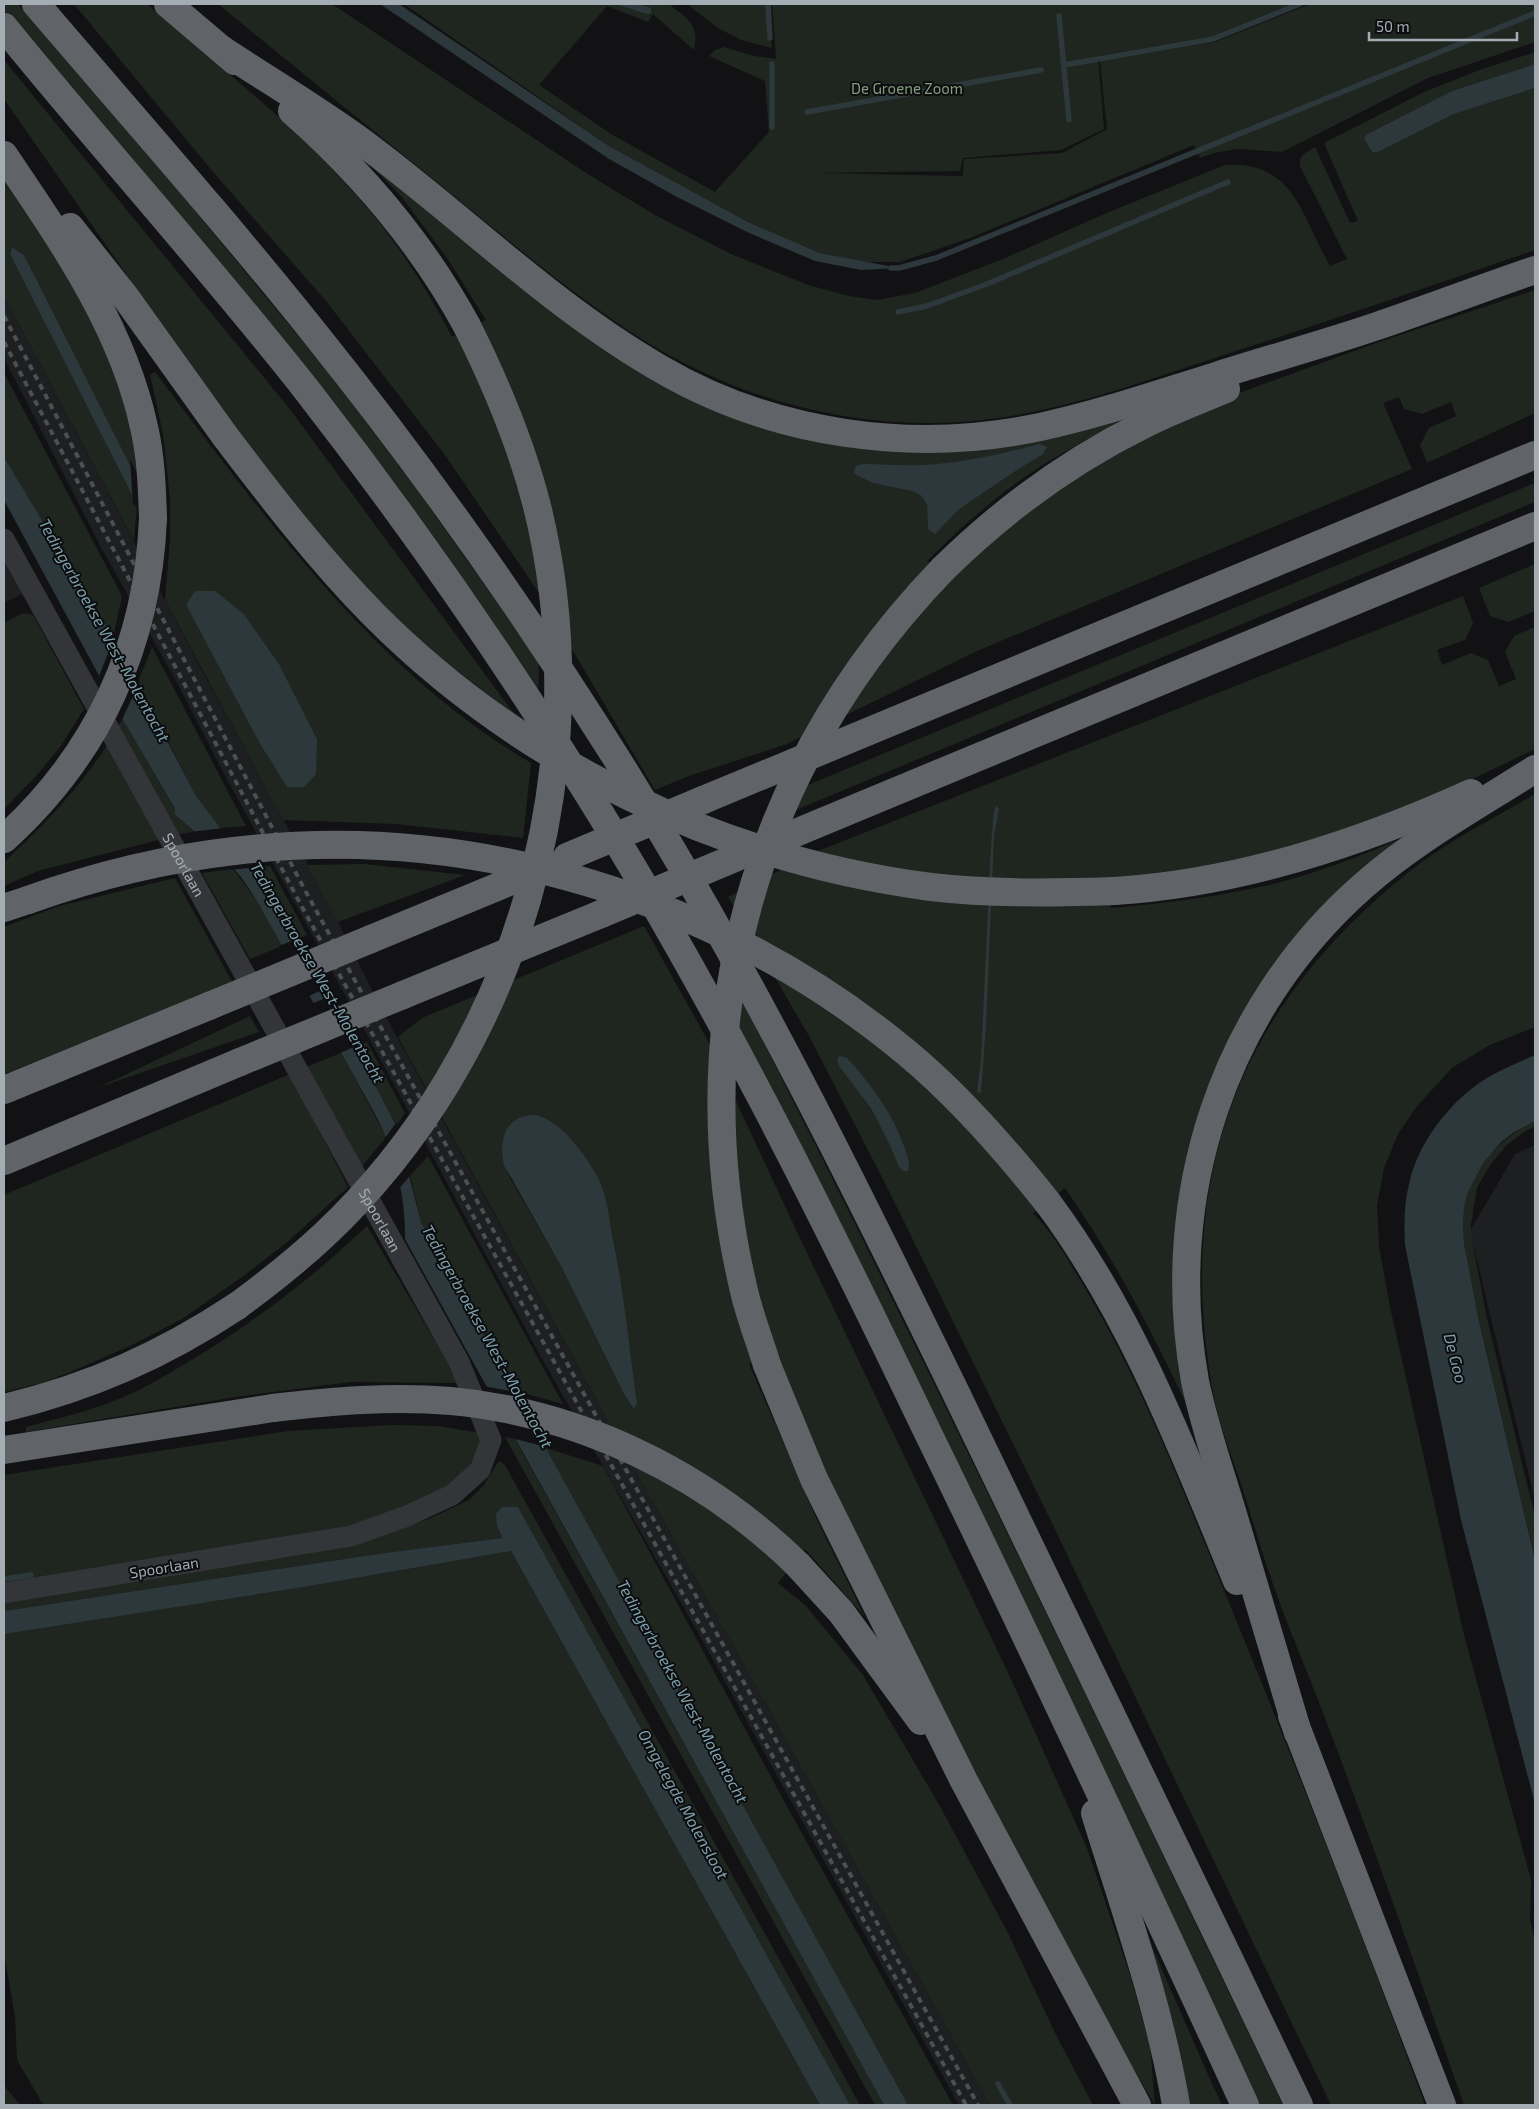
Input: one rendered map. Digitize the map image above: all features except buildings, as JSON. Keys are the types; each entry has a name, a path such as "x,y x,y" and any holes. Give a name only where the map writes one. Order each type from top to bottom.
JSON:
{"highway":[{"path":"36,4 248,252 316,334 399,441 464,530 527,622 664,835 714,921 840,1156 1041,1566 1299,2105"},
{"path":"4,1408 67,1392 135,1364 197,1332 237,1306 296,1260 342,1216 388,1166 436,1100 471,1040 502,973 522,919 539,857 553,776 558,718 558,659 553,598 543,534 526,469 507,412 467,326 427,262 386,207 298,116 168,4"},
{"path":"4,27 221,284 372,476 455,591 581,783 682,951 758,1091 841,1255 1062,1709 1245,2105"},
{"path":"222,49 361,142 544,289 621,345 697,388 770,416 811,427 857,435 930,440 969,438 1021,430 1076,418 1375,326 1535,270"},
{"path":"4,144 124,295 254,474 350,590 399,638 439,674 494,716 575,768 631,798 712,833 794,859 884,880 957,889 1041,893 1115,891 1247,872 1302,858 1417,817 1535,764"},
{"path":"4,155 87,283 116,340 136,394 144,427 151,474 153,518 150,563 139,621 126,662 109,701 91,735 66,772 37,807 4,838"},
{"path":"1137,2105 964,1781 814,1479 767,1365 746,1296 738,1260 731,1226 723,1157 724,1048 732,978 739,941 757,873 784,800 812,742 864,662 898,617 943,569 982,531 1021,500 1048,480 1115,439 1159,417 1375,326"},
{"path":"4,1090 1535,454"},
{"path":"4,1161 1535,526"},
{"path":"1298,1733 1210,1439 1196,1381 1188,1328 1186,1264 1192,1194 1203,1142 1222,1088 1246,1034 1284,974 1324,924 1362,887 1402,855 1535,769"},
{"path":"16,904 99,876 166,861 235,851 306,846 392,848 463,855 527,867 609,889 644,901 725,936 796,974 833,998 907,1053 938,1080 1005,1150 1048,1203 1104,1288 1141,1358 1193,1474 1298,1733 1442,2105"},
{"path":"4,1450 273,1408 364,1399 451,1401 511,1410 567,1425 637,1453 690,1482 751,1524 798,1565 841,1612 964,1781"},
{"path":"1062,1709 1152,1999 1176,2105"}],"street":[{"name":"Spoorlaan","path":"4,539 459,1362 491,1440 480,1470 452,1495 407,1516 350,1536 4,1593"}],"shaded area":[{"path":"4,296 198,663 330,906 381,1008 620,1443 990,2105 959,2105 696,1629 537,1350 229,783 174,677 102,549 4,358"},
{"path":"4,552 24,593 4,603"},
{"path":"1535,1145 1535,1501 1470,1231 1515,1154"}],"green space":[{"path":"4,4 18,4 187,201 331,376 417,490 539,662 538,699 82,105 4,10"},
{"path":"74,4 147,4 254,95 330,167 382,226 408,262 452,337 486,320 447,258 401,196 357,151 575,324 844,443 1150,406 1044,464 978,513 927,561 946,578 1025,508 1143,435 1234,395 1376,343 1535,290 1535,413 1427,463 1420,445 1429,428 1456,416 1451,402 1422,414 1404,409 1399,397 1383,403 1412,469 977,651 787,744 689,776 655,790 537,590 445,455 326,301 214,173"},
{"path":"218,4 332,4 586,173 655,215 731,254 808,285 849,296 877,300 915,293 1003,259 1109,212 1225,165 1248,166 1267,172 1282,182 1303,212 1330,266 1347,259 1300,166 1300,159 1304,154 1315,147 1350,223 1358,221 1324,143 1424,92 1482,69 1535,52 1535,64 1452,91 1367,134 1364,138 1378,152 1454,114 1535,88 1535,250 1159,377 1052,408 998,418 950,422 903,422 856,418 764,397 720,380 678,360 637,336 566,286"},
{"name":"De Groene Zoom","path":"404,4 669,4 686,18 693,28 695,34 694,50 653,14 648,22 607,6 539,85 611,134 715,192 769,132 765,81 709,56 715,50 724,47 754,56 776,59 772,4 1293,4 1214,36 1098,56 1104,129 1061,150 963,158 960,171 816,173 963,176 964,159 1062,153 1107,129 1100,61 1215,42 1310,4 1535,4 1535,42 1428,78 1282,152 1237,149 1214,153 1200,158 1194,145 970,238 900,262 864,262 820,253 748,222 609,146"},
{"path":"687,4 768,4 772,48 741,40 718,28"},
{"path":"4,60 289,408 515,715 434,653 367,590 312,527 268,472 4,99"},
{"path":"4,168 47,235 118,375 133,439 137,479 24,255 12,247 10,254 137,505 134,541 4,296"},
{"path":"155,372 280,534 325,587 371,636 421,683 474,725 531,763 523,838 397,824 283,820 165,600 170,540 170,498 163,434 150,374","holes":["186,605 244,614 279,664 317,739 304,787 287,787 260,744"]},
{"path":"4,373 122,596 113,638 4,457"},
{"path":"1535,483 1535,502 791,812 803,787"},
{"path":"1535,564 1535,611 1508,622 1490,616 1479,588"},
{"path":"1463,596 1473,623 1465,640 1437,650 1442,665 1471,653 1488,660 1499,686 1516,679 1505,652 1514,636 1535,627 1535,749 1408,810 1254,861 1110,882 1111,908 1236,892 1318,871 1435,824 1357,884 1203,1118 1198,1429 1137,1306 1103,1246 1065,1188 1033,1213 1062,1250 1103,1320 1163,1444 1289,1750 1425,2105 1331,2105 1050,1519 887,1187 809,1036 728,897 818,851"},
{"path":"23,613 33,615 84,709 60,747 36,776 4,809 4,623"},
{"path":"152,647 246,826 220,828 195,794 138,682"},
{"path":"123,719 175,810 174,814 194,832 178,834 117,727"},
{"path":"108,744 162,839 38,871 4,886 4,862 60,806 85,777"},
{"path":"1535,794 1535,1027 1490,1045 1453,1067 1417,1106 1398,1134 1384,1168 1377,1205 1379,1246 1390,1307 1463,1631 1531,1880 1530,1919 1535,1943 1535,2105 1464,2105 1359,1808 1264,1559 1219,1420 1214,1398 1204,1318 1203,1242 1213,1170 1233,1102 1263,1038 1303,978 1353,921 1414,868 1458,839"},
{"path":"364,864 465,875 338,922 307,865"},
{"path":"270,866 307,935 294,940 254,868"},
{"path":"233,869 257,901 282,946 250,959 202,873"},
{"path":"175,878 234,985 4,1074 4,927 59,906"},
{"path":"644,926 709,1043 797,1232 1011,1679 1087,1848 1130,1975 1150,2045 1155,2105 1103,2016 897,1625 824,1476 777,1358 749,1364 817,1520 865,1617 805,1549 778,1583 806,1606 863,1675 941,1808 1008,1933 1057,2037 1093,2105 990,2105 620,1443 398,1037 422,1018","holes":["507,1129 578,1148 595,1174 605,1201 616,1252 631,1360 634,1408 624,1394 563,1270 509,1176 502,1149"]},
{"path":"741,998 880,1273 1283,2105 1256,2105 736,1029"},
{"path":"250,1016 259,1032 97,1088"},
{"path":"367,1042 405,1113 396,1126 353,1047"},
{"path":"341,1053 386,1137 358,1171 306,1067"},
{"path":"290,1074 348,1187 285,1244 182,1319 132,1345 80,1368 45,1382 4,1392 4,1195"},
{"path":"1535,1121 1535,1126 1507,1145 1490,1165 1477,1188 1471,1225 1472,1240 1487,1318 1535,1517 1535,1560 1474,1298 1466,1260 1463,1223 1467,1193 1480,1167 1499,1145"},
{"path":"428,1156 563,1404 512,1390 421,1222 410,1176"},
{"path":"367,1226 460,1383 351,1382 235,1397 26,1432 26,1427 93,1409 124,1397 152,1383 213,1347 282,1299"},
{"path":"392,1425 438,1426 481,1433 479,1447 472,1464 449,1486 420,1502 335,1533 4,1586 4,1475 288,1431"},
{"path":"505,1437 515,1439 884,2105 875,2105"},
{"path":"543,1447 603,1466 784,1801 953,2105 908,2105"},
{"path":"499,1461 505,1465 860,2105 850,2105 518,1507 497,1526 504,1538 384,1553 4,1611 4,1600 380,1536 431,1518 469,1500 483,1486"},
{"path":"511,1551 820,2105 46,2105 42,2103 17,2060 15,2017 4,1952 4,1633 304,1587"},
{"path":"1146,1933 1213,2086 1222,2105 1176,2105"},
{"path":"4,2080 6,2088 20,2105 4,2105"}],"water":[{"path":"380,4 399,4 609,146 748,222 820,253 899,268 861,270 815,261 747,232 677,197 609,159"},
{"path":"616,4 637,4 651,8 651,13 647,14"},
{"path":"1535,64 1535,88 1454,114 1378,152 1372,152 1364,138 1367,134 1452,91"},
{"path":"12,247 24,255 137,479 137,505 10,254"},
{"path":"1040,444 1047,447 1043,454 959,509 935,534 928,529 927,505 922,496 913,491 873,483 855,474 854,471 856,466 863,464 937,464 996,455"},
{"name":"Tedingerbroekse West-Molentocht","path":"4,457 113,638 195,794 220,828 254,868 377,1089 396,1126 421,1222 908,2105 884,2105 405,1239 404,1207 398,1176 389,1145 376,1116 257,901 241,877 204,835 202,838 174,814 175,809 122,718 4,500"},
{"path":"195,591 215,591 244,614 279,664 317,739 316,774 304,787 287,787 260,744 186,605"},
{"path":"997,806 999,809 994,835 986,1024 981,1093 977,1092 981,1060 991,845 994,810"},
{"name":"De Goo","path":"1535,1055 1535,1121 1513,1133 1500,1143 1483,1163 1467,1194 1463,1225 1464,1244 1478,1317 1535,1560 1535,1804 1461,1520 1405,1245 1404,1230 1406,1199 1413,1168 1428,1138 1438,1124 1449,1110 1474,1087 1487,1078"},
{"path":"839,1056 847,1058 856,1068 888,1112 905,1149 909,1163 908,1171 903,1171 899,1167 871,1108 839,1066 837,1060"},
{"path":"536,1115 555,1125 574,1142 589,1163 602,1188 608,1208 623,1298 637,1404 634,1409 624,1394 563,1270 504,1165 502,1146 507,1130 518,1119"},
{"path":"502,1507 518,1507 850,2105 820,2105 511,1551 304,1587 4,1634 4,1611 384,1553 503,1538 497,1526 496,1514"}],"pier":[{"path":"130,459 140,479 139,505 137,507 133,504"},
{"path":"115,635 140,681 121,722 98,679"},
{"path":"223,828 257,867 231,870 219,857 220,852 204,839 201,841 191,832"},
{"path":"296,939 324,989 307,997 279,946"},
{"path":"328,997 356,1046 338,1054 311,1004"},
{"path":"397,1122 412,1173 398,1190 384,1139"},
{"path":"483,1386 516,1392 546,1447 512,1438"}],"waterway":[{"path":"768,4 770,38"},
{"path":"1064,65 1213,39 1300,4"},
{"path":"891,268 899,268 936,258 1535,13"},
{"path":"1059,16 1069,120"},
{"path":"772,64 772,127"},
{"path":"807,112 1041,70"},
{"path":"898,312 927,306 987,284 1228,182"},
{"path":"4,1579 31,1575"},
{"path":"998,2084 1010,2105"}],"railway":[{"path":"4,316 307,894 978,2105"},
{"path":"4,342 302,907 966,2105"}],"water label":[{"name":"Omgelegde Molensloot","path":"684,1804"}]}
